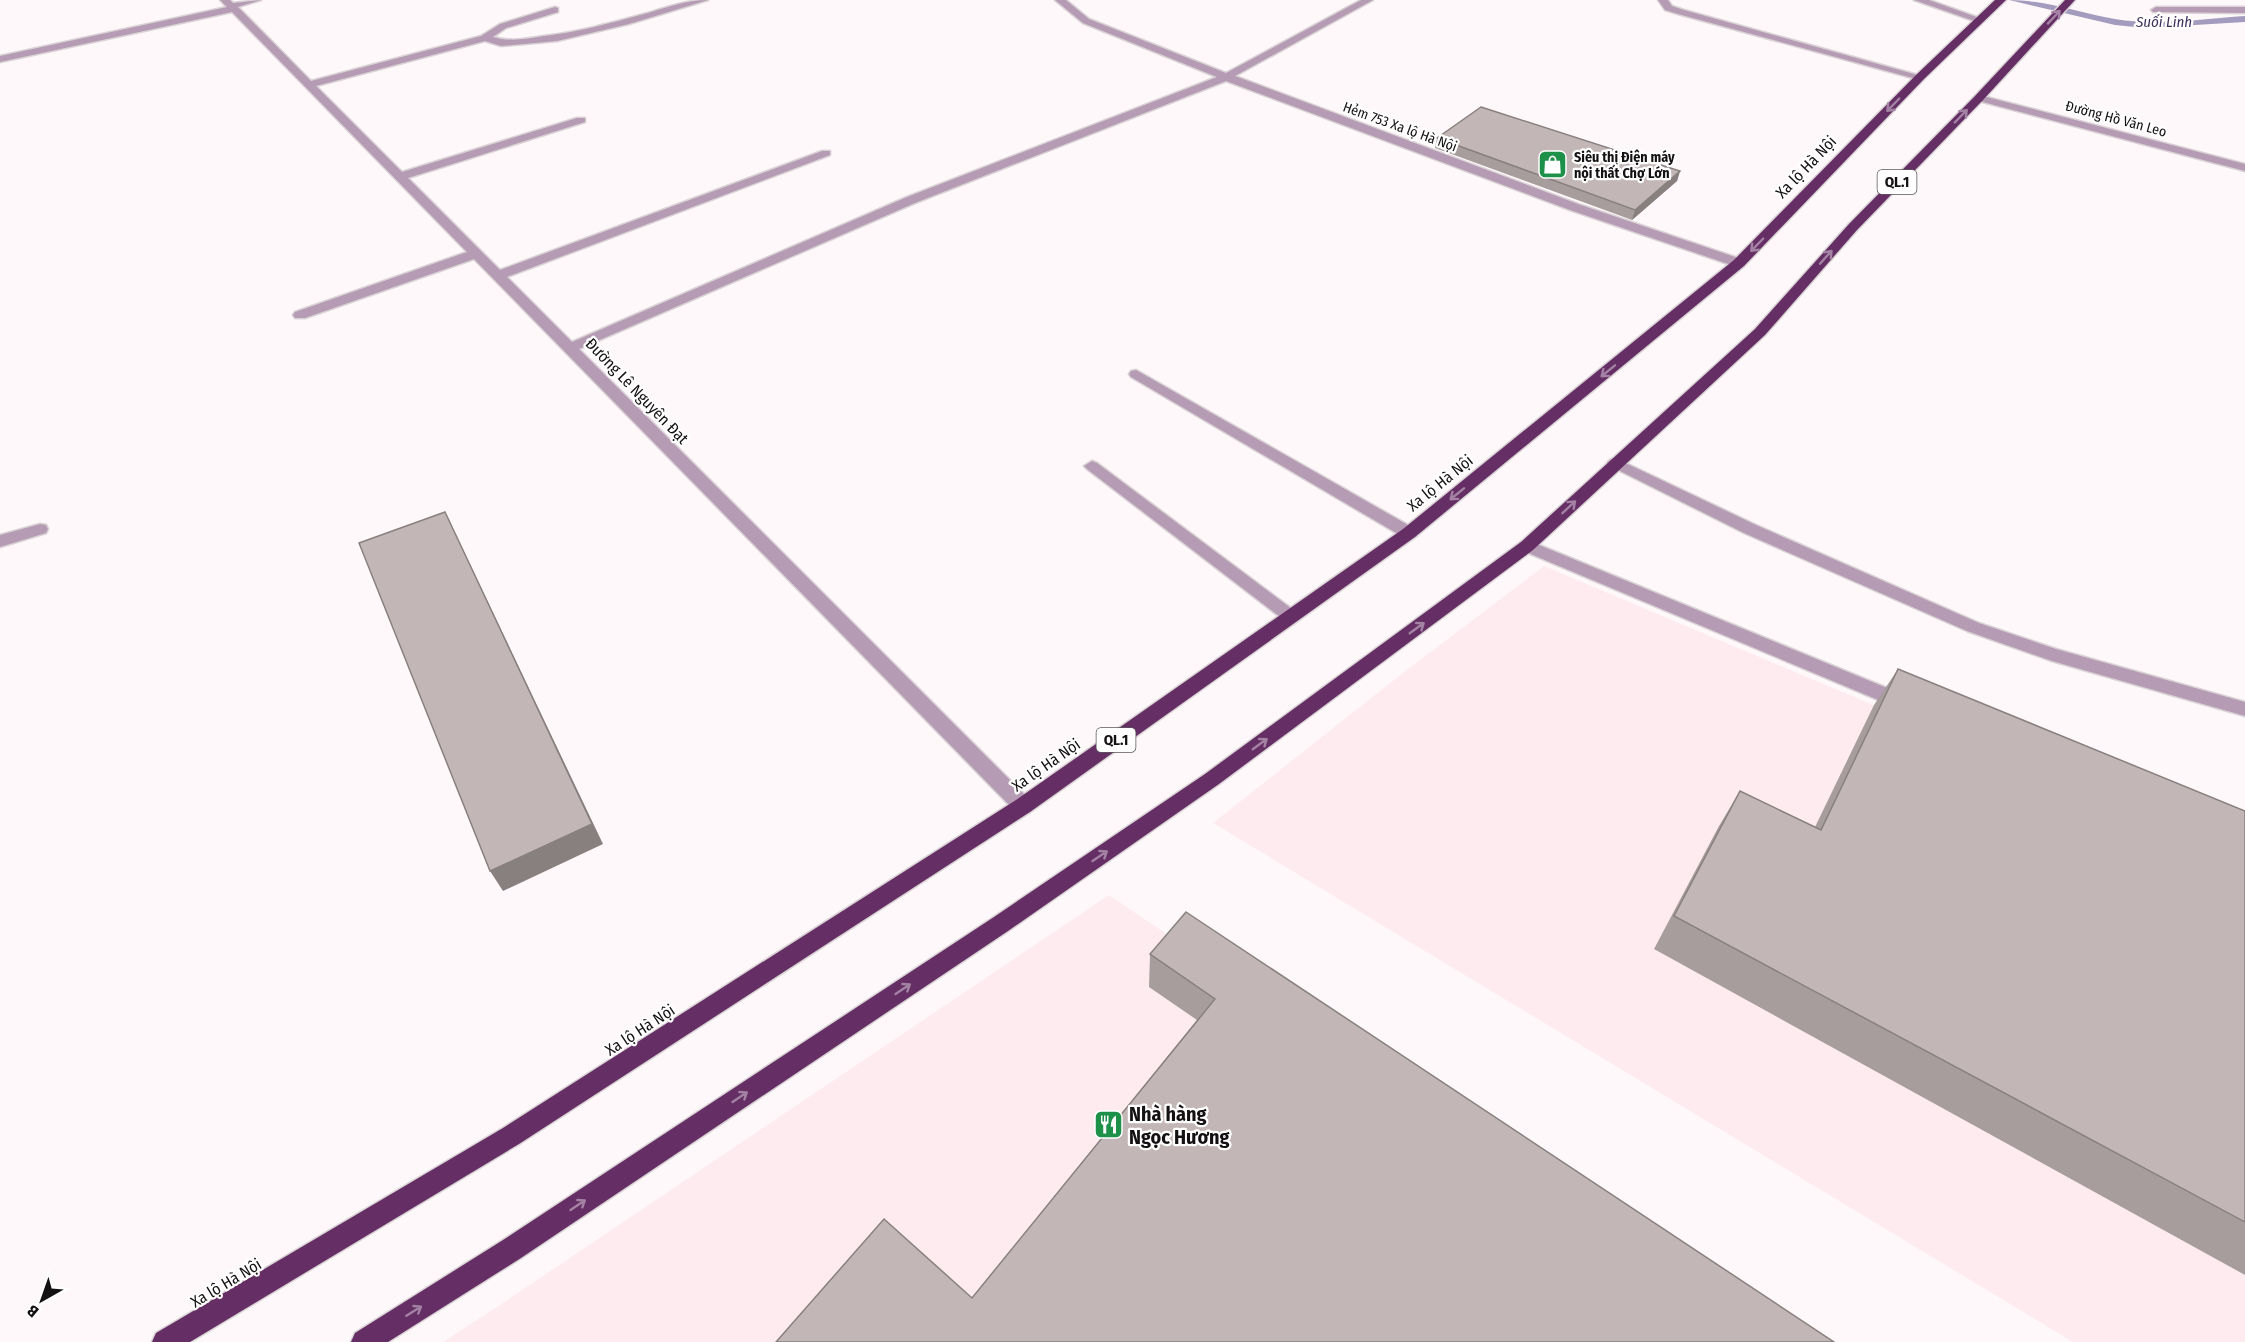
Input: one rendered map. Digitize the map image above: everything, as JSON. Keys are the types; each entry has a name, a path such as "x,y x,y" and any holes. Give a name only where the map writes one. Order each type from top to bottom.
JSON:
{"highway":[{"name":"QL.1","path":"1980,20 2001,0"},
{"name":"QL.1","path":"364,1342 512,1249 1212,780 1527,546 1760,332 1853,227 1979,98 2070,0"},
{"name":"Xa lộ Hà Nội","path":"165,1342 511,1136 1023,806 1409,533 1739,263 1920,77 1980,20"}],"street":[{"path":"0,59 256,0"},
{"path":"485,39 507,44 564,36 703,0"},
{"path":"571,348 911,200 1226,77 1368,0"},
{"path":"1663,0 1668,8 1681,12 1920,77"},
{"path":"1919,0 1980,20"},
{"name":"Hẻm 753 Xa lộ Hà Nội","path":"1068,3 1086,21 1226,77 1574,207 1739,263"},
{"name":"Đường Lê Nguyên Đạt","path":"230,5 1023,806"},
{"path":"308,85 485,39 503,26 555,10"},
{"path":"2156,10 2245,10"},
{"name":"Đường Hồ Văn Leo","path":"1979,98 2245,168"},
{"path":"399,177 580,120"},
{"path":"497,276 826,153"},
{"path":"300,315 475,254"},
{"path":"1136,374 1409,533"},
{"path":"1615,463 1750,529 1973,627 2052,654 2245,709"},
{"path":"1092,466 1290,616"},
{"path":"0,541 40,529"},
{"path":"1527,546 1914,707"}],"shaded area":[{"path":"1544,566 2245,862 2245,1342 2073,1342 1213,823 1404,672"},
{"name":"Nhà hàng Ngọc Hương","path":"1109,895 1769,1342 443,1342 500,1305"}],"building":[{"name":"Siêu thị Điện máy nội thất Chợ Lớn","path":"1481,107 1680,171 1635,210 1437,138"},
{"path":"445,512 592,824 490,871 359,543"},
{"path":"1898,669 2245,811 2245,1222 1674,916 1740,791 1821,830"},
{"path":"1186,912 1834,1342 776,1342 884,1219 972,1298 1215,999 1150,954"}],"waterway":[{"name":"Suối Linh","path":"2014,0 2115,22 2145,25 2245,19"}],"place":[{"name":"Siêu thị Điện máy nội thất Chợ Lớn","path":"1553,165"},
{"name":"Nhà hàng Ngọc Hương","path":"1108,1125"}]}
